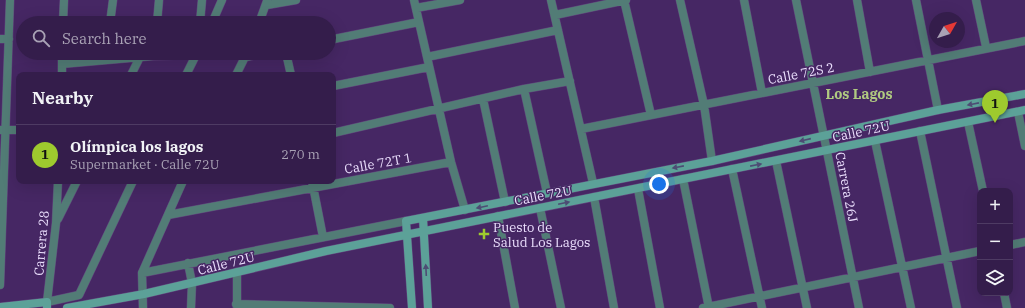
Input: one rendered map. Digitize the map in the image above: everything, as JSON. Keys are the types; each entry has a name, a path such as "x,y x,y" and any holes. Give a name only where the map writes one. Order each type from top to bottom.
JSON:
{"street":[{"path":"0,285 4,82 9,39 10,0"},
{"path":"64,0 64,16"},
{"path":"111,16 113,0"},
{"path":"158,16 159,0"},
{"path":"201,16 202,0"},
{"path":"215,16 222,0"},
{"path":"262,16 267,2 296,0"},
{"path":"460,0 415,4 451,162 465,210"},
{"path":"551,0 582,129 593,183"},
{"path":"555,15 625,0 651,115"},
{"path":"680,0 704,105 712,160"},
{"path":"744,0 762,93"},
{"name":"Carrera 26J","path":"796,0 825,135 859,308"},
{"path":"857,0 870,72"},
{"path":"916,0 938,110"},
{"path":"976,0 986,47"},
{"path":"336,39 419,22"},
{"path":"427,57 558,30"},
{"path":"0,38 9,39"},
{"name":"Calle 72S 2","path":"582,129 870,72 986,47 1025,41"},
{"path":"62,60 62,72"},
{"path":"62,64 84,60"},
{"path":"132,72 138,60"},
{"path":"188,72 194,60"},
{"path":"238,72 244,60"},
{"path":"288,60 290,72"},
{"path":"336,85 429,67"},
{"path":"336,133 483,99 570,81"},
{"path":"524,90 547,193"},
{"name":"Calle 72U","path":"142,273 505,202 712,160 938,110 1025,94"},
{"path":"483,99 505,202"},
{"path":"1022,111 1025,146"},
{"name":"Calle 72U","path":"71,308 144,294 326,251 408,236 424,231 1022,111"},
{"path":"968,122 981,188"},
{"path":"3,130 16,130"},
{"path":"920,131 957,308"},
{"path":"875,140 911,308"},
{"path":"776,161 807,308"},
{"name":"Calle 72T 1","path":"336,180 451,162"},
{"path":"732,169 762,308"},
{"path":"683,180 707,308 977,252"},
{"name":"Carrera 28","path":"47,305 56,223 58,184"},
{"path":"56,223 76,184"},
{"path":"0,307 47,305 79,295 132,184"},
{"path":"143,308 144,294 142,273 182,184"},
{"path":"312,184 323,237"},
{"name":"Calle 72T 1","path":"168,215 312,184"},
{"path":"638,189 660,308"},
{"path":"594,197 614,308"},
{"path":"540,208 561,308"},
{"path":"498,216 515,308"},
{"path":"423,218 428,308"},
{"path":"406,221 412,308"},
{"path":"1013,244 1025,242"},
{"path":"188,263 192,283 191,308"},
{"path":"238,272 236,306 390,308"},
{"path":"1005,296 1007,308"}],"place":[{"name":"Olímpica los lagos","path":"995,123"},
{"name":"Puesto de Salud Los Lagos","path":"484,234"}],"district":[{"name":"Los Lagos","path":"859,94"}]}
